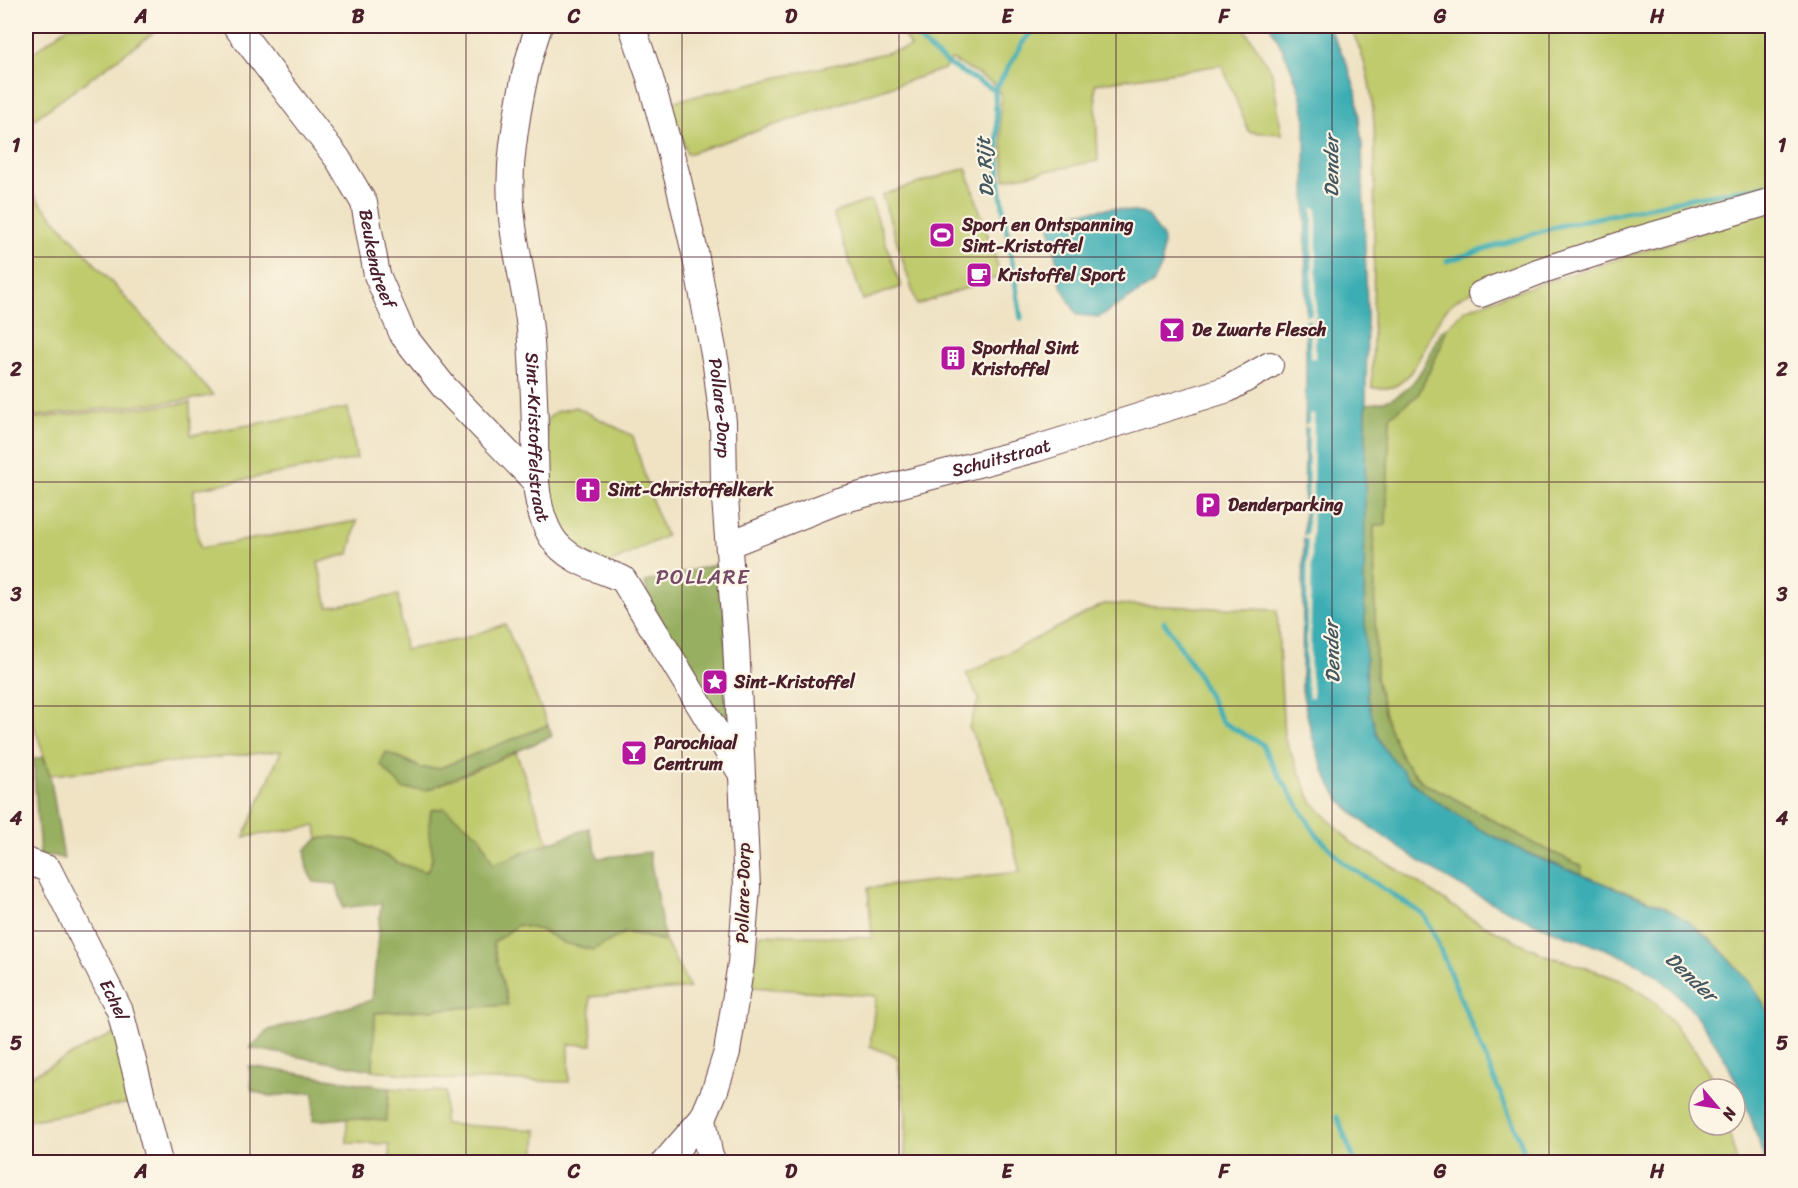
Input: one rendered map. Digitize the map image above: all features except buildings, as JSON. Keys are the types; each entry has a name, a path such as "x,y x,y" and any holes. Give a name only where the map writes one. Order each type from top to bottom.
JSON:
{"street":[{"name":"Beukendreef","path":"236,26 338,159 364,203 377,275 403,335 444,387 534,480"},
{"name":"Sint-Kristoffelstraat","path":"539,26 531,50 513,146 511,189 514,237 530,328 534,399 534,480 542,515 550,535 571,556 589,566 623,579 742,774"},
{"name":"Pollare-Dorp","path":"632,26 661,116 678,180 699,272 716,365 723,422 724,485 730,544 747,887 741,963 727,1052 703,1118 665,1162"},
{"path":"1480,294 1540,271 1630,242 1767,202"},
{"name":"Schuitstraat","path":"730,544 838,501 1035,449 1228,389 1270,365"},
{"name":"Echel","path":"26,861 48,868 120,1011 159,1162"},
{"path":"703,1118 709,1153 713,1162"}],"green space":[{"path":"69,26 163,26 26,125 26,58"},
{"path":"897,26 1243,26 1272,72 1282,134 1249,132 1222,65 1095,84 1098,161 1005,179 1000,117 1001,95 993,83 952,60 944,69 687,154 671,102 911,47"},
{"path":"1349,26 1772,26 1772,196 1470,292 1444,312 1419,359 1405,379 1392,387 1372,388 1374,122 1367,71"},
{"name":"Sport en Ontspanning Sint-Kristoffel","path":"966,168 1001,276 917,305 882,195"},
{"path":"26,187 213,395 189,400 26,417"},
{"path":"871,200 901,287 863,300 833,213"},
{"path":"1772,210 1772,1017 1738,969 1696,928 1663,907 1581,875 1581,866 1424,784 1403,760 1386,720 1376,678 1374,524 1386,525 1390,416 1418,395 1441,346 1446,329 1465,310 1499,297"},
{"path":"1446,329 1441,346 1418,395 1390,416 1386,525 1374,525 1376,678 1386,720 1403,760 1424,784 1441,791 1537,845 1582,866 1581,875 1499,840 1445,809 1400,770 1383,747 1372,720 1365,660 1366,404 1382,402 1406,390 1429,357 1441,330"},
{"path":"190,403 191,435 348,408 357,459 194,489 195,521 200,548 357,521 349,554 318,562 328,607 398,595 405,650 462,639 505,624 548,725 440,768 421,768 398,756 427,790 516,752 549,844 493,865 480,836 429,833 432,854 431,863 426,872 401,864 357,841 334,837 318,839 316,826 244,837 281,751 50,775 26,700 26,419"},
{"path":"576,407 633,436 655,510 666,536 604,566 565,545 544,494 547,420 555,412"},
{"path":"722,563 729,722 724,724 648,597 645,582"},
{"path":"1104,604 1277,610 1284,737 1312,802 1352,843 1403,873 1472,919 1545,955 1625,982 1655,1002 1695,1050 1711,1077 1687,1077 1687,1137 1730,1137 1737,1162 905,1162 906,1115 897,1057 870,1046 876,996 752,987 760,934 872,938 868,888 1020,872 1001,798 969,727 979,699 966,674"},
{"path":"548,725 552,736 427,790 403,789 380,764 386,752 421,768 440,768"},
{"path":"43,757 50,775 64,859 40,855 33,759"},
{"path":"444,808 480,836 493,864 589,828 598,858 649,852 665,941 626,932 593,950 564,943 541,930 518,925 493,943 508,1005 375,1013 373,1070 250,1048 269,1030 372,1000 381,903 343,908 337,884 314,882 311,878 307,867 306,849 318,839 334,837 357,841 401,864 426,872 432,858 429,832 431,810"},
{"path":"518,925 541,930 564,943 611,938 626,932 665,941 690,988 590,997 592,1045 569,1044 569,1082 446,1079 373,1070 375,1013 507,1005 493,943"},
{"path":"116,1032 137,1102 26,1121 26,1078"},
{"path":"249,1066 390,1088 386,1121 347,1118 313,1121 314,1092 270,1096 252,1091"},
{"path":"390,1088 446,1092 444,1124 537,1130 535,1162 390,1162 389,1144 347,1143 347,1118 386,1121"}],"water":[{"name":"Dender","path":"1270,26 1328,26 1345,59 1356,91 1362,146 1367,313 1364,591 1367,695 1376,732 1383,747 1412,782 1430,797 1481,830 1533,856 1662,906 1685,919 1718,947 1751,984 1772,1017 1772,1162 1765,1162 1747,1107 1747,1077 1734,1077 1718,1047 1694,1013 1666,984 1650,971 1627,958 1554,931 1509,911 1424,864 1351,811 1329,782 1311,730 1302,690 1306,364 1305,115 1292,69"},
{"path":"1112,208 1146,214 1163,237 1162,265 1153,284 1099,317 1077,315 1061,286 1049,221 1074,213"}],"pier":[{"path":"1313,208 1317,208 1315,358 1310,358 1311,320 1303,319 1304,315 1312,315"},
{"path":"1310,413 1314,414 1310,664 1313,697 1309,697 1306,676 1308,539 1300,538 1300,535 1308,535 1309,427 1305,427 1305,424 1309,423"}],"waterway":[{"path":"908,26 937,56 969,77 995,90"},
{"name":"De Rijt","path":"1021,318 1000,187 995,90 1024,41 1038,26"},
{"path":"1447,261 1559,226 1696,197 1772,185"},
{"path":"1164,622 1195,669 1222,722 1262,744 1316,834 1345,864 1423,914 1432,930 1529,1162"},
{"path":"1337,1117 1355,1162"}],"place":[{"name":"Sport en Ontspanning Sint-Kristoffel","path":"942,235"},
{"name":"Kristoffel Sport","path":"979,275"},
{"name":"De Zwarte Flesch","path":"1172,330"},
{"name":"Sporthal Sint Kristoffel","path":"953,358"},
{"name":"Sint-Christoffelkerk","path":"588,490"},
{"name":"Denderparking","path":"1208,505"},
{"name":"Sint-Kristoffel","path":"715,682"},
{"name":"Parochiaal Centrum","path":"634,753"}],"district":[{"name":"POLLARE","path":"703,577"}]}
